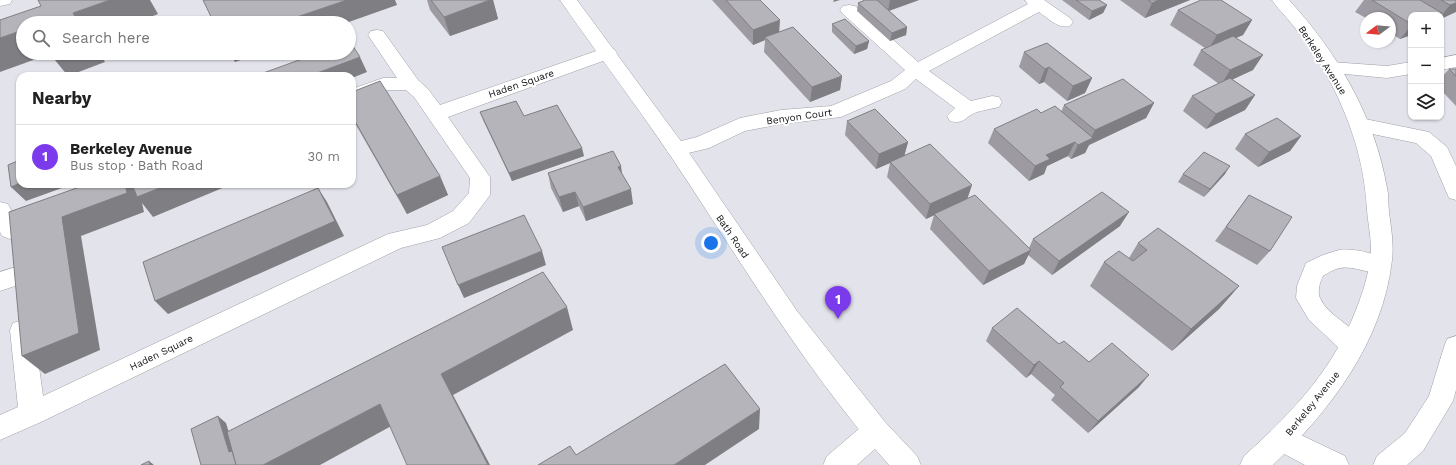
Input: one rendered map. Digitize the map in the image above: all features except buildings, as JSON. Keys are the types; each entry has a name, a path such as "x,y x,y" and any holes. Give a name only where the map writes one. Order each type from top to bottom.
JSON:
{"street":[{"path":"0,1 4,0"},
{"name":"Bath Road","path":"568,0 608,53 676,149 789,318 876,431 907,465"},
{"name":"Berkeley Avenue","path":"1254,465 1282,439 1338,373 1353,345 1372,294 1382,249 1378,190 1360,125 1347,96 1331,68 1302,26 1280,0"},
{"name":"Benyon Court","path":"676,149 702,142 740,125 781,117 834,112 898,85 916,70 1036,2 1064,22"},
{"path":"849,10 962,112 992,102"},
{"name":"Haden Square","path":"0,428 396,240 432,232 462,217 479,195 480,177 421,93 411,84 377,34"},
{"name":"Haden Square","path":"435,114 608,53"},
{"path":"1444,64 1456,62"},
{"path":"1331,68 1387,72 1408,68"},
{"path":"356,94 383,84 411,84"},
{"path":"1360,125 1422,137 1440,152 1456,192"},
{"path":"0,210 10,230 8,279 19,303 32,414"},
{"path":"10,230 32,222"},
{"path":"1353,345 1333,329 1315,311 1307,293 1310,280 1314,270 1337,258 1349,257 1379,265"},
{"path":"1387,465 1414,442 1440,401 1456,347"},
{"path":"837,465 876,431"},
{"name":"Berkeley Avenue","path":"1282,439 1301,450 1335,465"}],"place":[{"name":"Berkeley Avenue","path":"838,319"}]}
